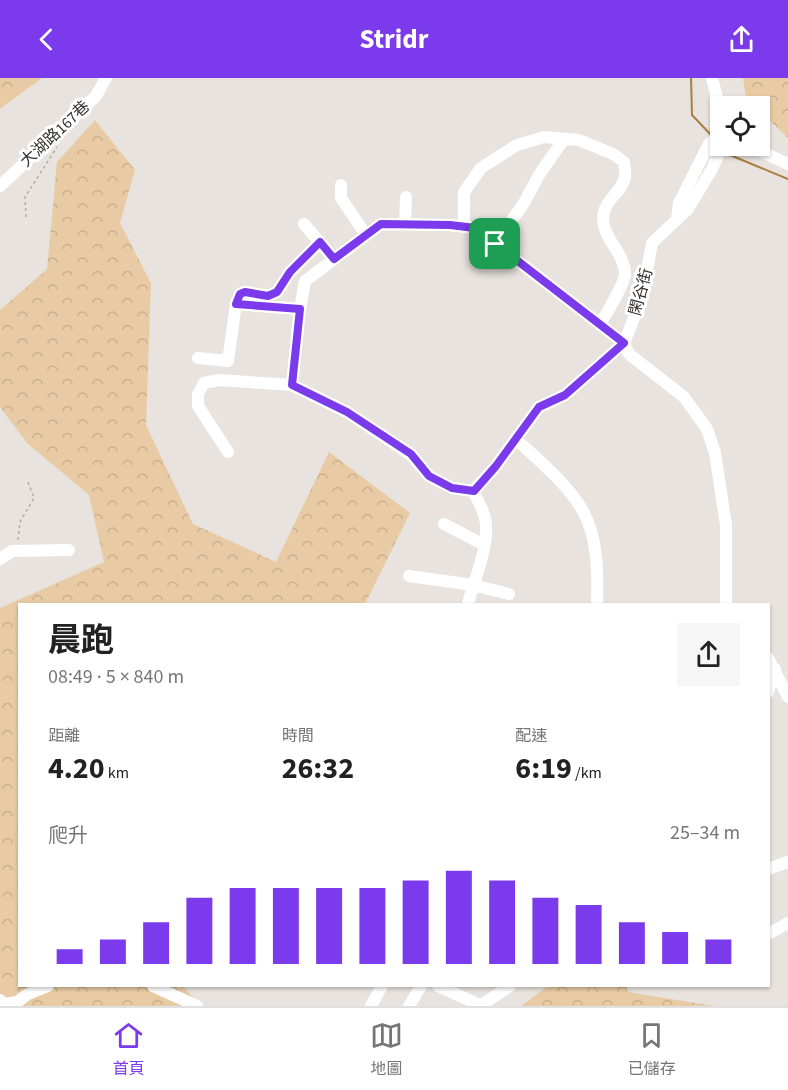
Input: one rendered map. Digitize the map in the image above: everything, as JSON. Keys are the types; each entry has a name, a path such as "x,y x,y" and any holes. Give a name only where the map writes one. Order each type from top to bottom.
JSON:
{"street":[{"name":"大湖路167巷","path":"0,186 96,96 106,78"},
{"path":"712,78 717,96"},
{"path":"464,227 464,192 481,168 518,145 544,137 579,140 614,154 624,162 625,176 619,191 608,201 603,217 604,228 623,263 625,276 600,324"},
{"path":"495,244 564,139"},
{"name":"閑谷街","path":"474,491 496,466 539,407 565,395 624,343 642,298 652,243 677,218 679,203 710,155"},
{"path":"770,156 788,164"},
{"path":"341,185 341,198 366,235"},
{"path":"405,225 406,197"},
{"path":"304,224 334,259"},
{"path":"292,385 305,281 381,224 475,228 624,343 629,354 684,397 707,429 715,453 728,539 726,603"},
{"path":"198,358 228,361 236,304 240,294 245,292 268,296 277,292 290,272 320,242"},
{"path":"236,304 300,309"},
{"path":"228,452 198,406 198,394 204,383 219,380 292,385 347,412 411,454 429,476 452,488 474,491 486,525 484,545 468,603"},
{"path":"516,439 564,485 581,507 595,545 597,603"},
{"path":"444,524 484,545"},
{"path":"0,559 12,551 69,550"},
{"path":"409,576 473,585 509,594"},
{"path":"771,664 788,697"},
{"path":"770,868 788,862"},
{"path":"770,933 788,923"},
{"path":"0,1000 3,1004 17,1002 28,994 46,987"},
{"path":"155,987 197,1006"},
{"path":"371,1006 381,987"},
{"path":"409,1006 420,987"},
{"path":"440,987 480,1006 508,987"}],"path":[{"path":"26,218 25,197 58,146"},
{"path":"12,551 18,540 20,522 34,498 28,482"}],"green space":[{"path":"0,78 42,78 0,109"},
{"path":"743,78 788,78 788,138 770,121 770,96 746,96"},
{"path":"95,120 135,170 120,223 151,283 146,425 193,524 276,562 329,452 410,513 365,603 18,603 18,987 184,987 200,1006 0,1006 0,608 104,562 89,495 27,443 0,407 0,310 47,269 57,162"},
{"path":"547,987 626,987 628,992 714,1006 521,1006"}],"waterway":[{"path":"691,78 692,115 710,134"},
{"path":"732,156 788,179"}],"route":[{"path":"381,224 450,225 475,228 495,244 624,343 565,395 539,407 496,466 474,491 452,488 429,476 411,454 347,412 292,385 300,309 236,304 240,294 245,292 268,296 277,292 290,272 320,242 334,259 381,224"}]}
